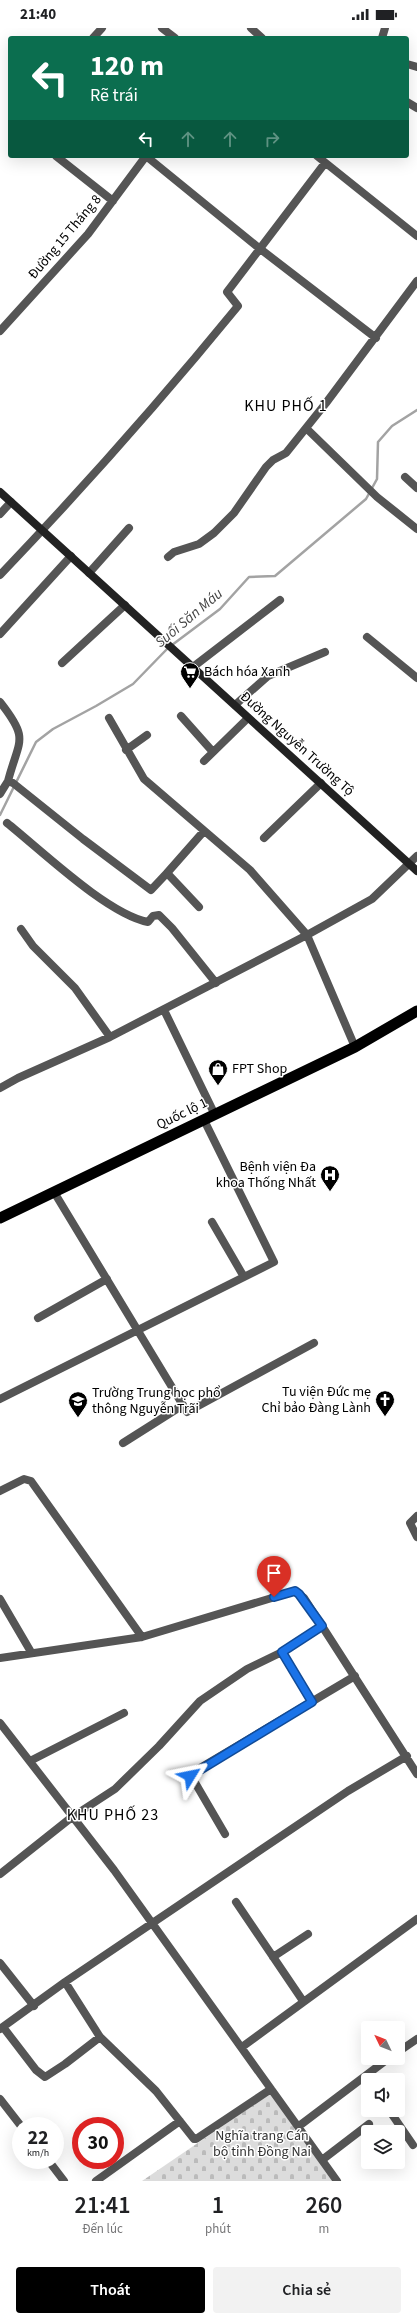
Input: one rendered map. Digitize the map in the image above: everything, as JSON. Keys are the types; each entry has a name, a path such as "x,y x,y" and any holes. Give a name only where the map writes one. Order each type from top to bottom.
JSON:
{"highway":[{"name":"Quốc lộ 1","path":"0,1218 355,1047 417,1011"}],"main road":[{"name":"Đường Nguyễn Trường Tộ","path":"0,492 417,871"}],"street":[{"path":"95,36 102,28"},
{"path":"162,28 172,36"},
{"path":"251,28 260,36"},
{"path":"59,158 113,201"},
{"name":"Đường 15 Tháng 8","path":"0,331 88,234 145,158"},
{"path":"148,158 259,248 376,338"},
{"path":"319,158 417,236"},
{"path":"0,575 43,530 178,380 238,306 227,292 325,163"},
{"path":"168,557 174,552 199,544 224,524 246,498 266,467 273,460 286,453 306,428 376,338 417,282"},
{"path":"306,428 376,497 417,529"},
{"path":"405,477 417,488"},
{"path":"0,514 11,502"},
{"path":"89,573 129,528"},
{"path":"0,634 71,556"},
{"path":"193,667 280,600"},
{"path":"62,663 125,605"},
{"path":"367,637 417,678"},
{"path":"234,705 268,676 325,652"},
{"path":"0,702 17,724 21,742 10,782 0,794"},
{"path":"181,716 213,752"},
{"path":"109,718 144,779 250,870 307,935 355,1047"},
{"path":"204,761 248,718"},
{"path":"126,750 147,735"},
{"path":"10,782 20,788 151,890 168,873 204,831"},
{"path":"264,838 321,783"},
{"path":"7,823 102,900 139,920 148,922 153,916 159,915 172,928 216,983"},
{"path":"0,1088 18,1078 110,1038 307,935 372,899 417,856"},
{"path":"168,873 199,907"},
{"path":"21,929 33,946 75,988 110,1038"},
{"path":"164,1010 215,1114"},
{"path":"0,1398 274,1262 204,1120"},
{"path":"54,1192 188,1412 314,1343"},
{"path":"212,1222 244,1277"},
{"path":"38,1318 107,1279"},
{"path":"123,1443 183,1405"},
{"path":"0,1492 24,1480 31,1481 142,1637"},
{"path":"417,1516 410,1523 417,1537"},
{"path":"0,1658 31,1652 142,1637 295,1591 304,1598 407,1756 417,1774"},
{"path":"0,1599 31,1652"},
{"path":"0,1874 72,1816 115,1789 160,1746 200,1701 247,1669 282,1652 322,1626"},
{"path":"282,1652 312,1702"},
{"path":"225,1834 190,1774 355,1676"},
{"path":"30,1762 124,1713"},
{"path":"0,1723 153,1922 337,2181"},
{"path":"100,2037 65,2064 44,2077 36,2070 2,2028 65,1982 348,1791 407,1756"},
{"path":"236,1902 303,2001"},
{"path":"242,2047 417,1919"},
{"path":"273,1957 308,1934"},
{"path":"0,1963 34,2006"},
{"path":"65,1982 100,2037 156,2091 194,2139 271,2090"},
{"path":"405,2047 417,2038"},
{"path":"372,2073 381,2065"},
{"path":"299,2126 361,2082"},
{"path":"0,2099 14,2117"},
{"path":"394,2117 413,2145"},
{"path":"96,2181 180,2121"},
{"path":"322,2160 369,2124"},
{"path":"55,2169 64,2181"}],"green space":[{"name":"Nghĩa trang Cán bộ tỉnh Đồng Nai","path":"271,2093 333,2181 142,2181"}],"waterway":[{"name":"Suối Săn Máu","path":"172,645 220,609 249,577 275,576 366,499 377,479 378,442 392,426 417,410"},
{"name":"Suối Săn Máu","path":"0,815 36,742 53,729 133,684 168,648"}],"place":[{"name":"Bách hóa Xanh","path":"190,689"},
{"name":"FPT Shop","path":"218,1086"},
{"name":"Bệnh viện Đa khoa Thống Nhất","path":"330,1192"},
{"name":"Tu viện Đức mẹ Chỉ bảo Đàng Lành","path":"385,1417"},
{"name":"Trường Trung học phổ thông Nguyễn Trãi","path":"78,1418"}],"district":[{"name":"KHU PHỐ 1","path":"286,406"},
{"name":"KHU PHỐ 23","path":"113,1815"}],"route":[{"path":"190,1776 191,1773 312,1702 282,1652 322,1626 304,1598 295,1591 274,1597"}]}
